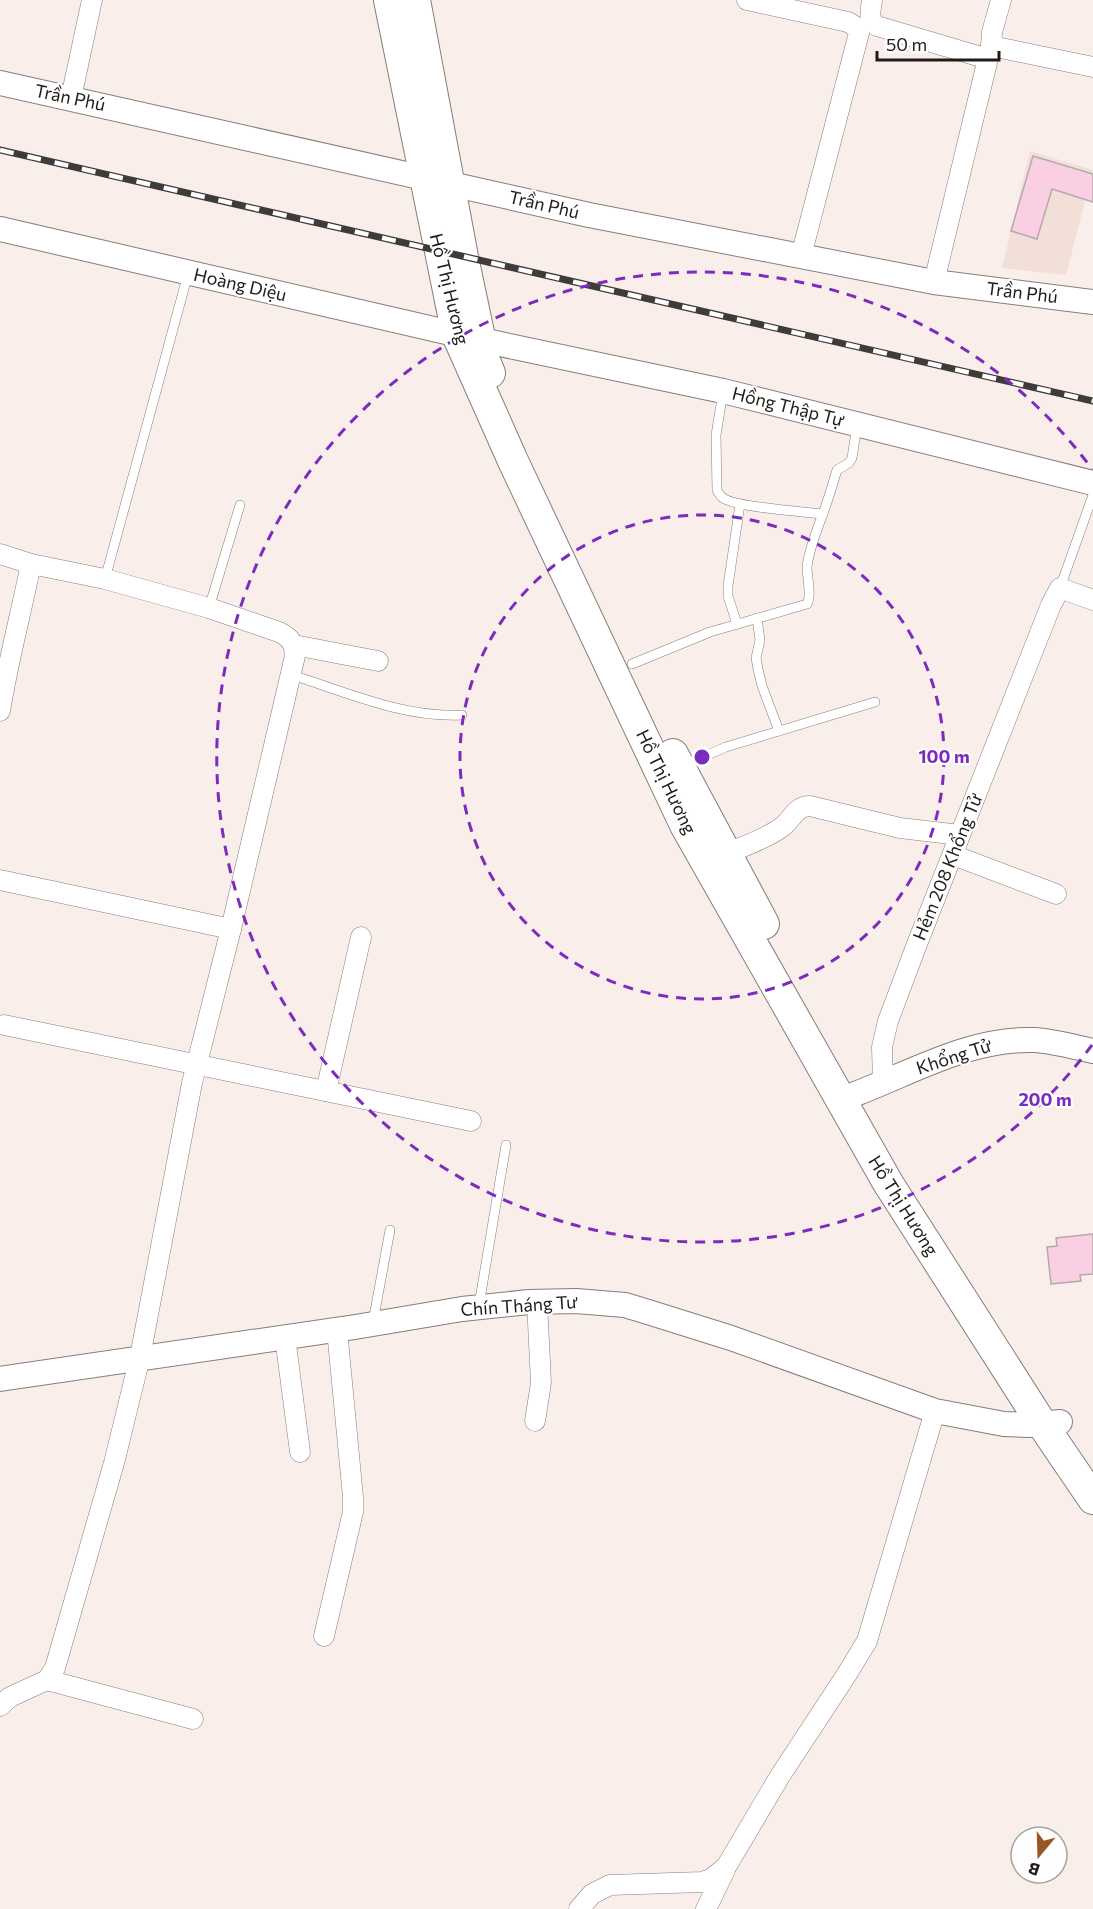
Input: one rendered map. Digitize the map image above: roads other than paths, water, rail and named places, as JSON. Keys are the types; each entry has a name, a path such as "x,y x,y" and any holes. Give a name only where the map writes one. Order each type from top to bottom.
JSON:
{"main road":[{"name":"Hồ Thị Hương","path":"389,0 437,181 463,257 469,338 513,461 685,825 888,1183 1051,1423 1093,1469"},
{"name":"Hồ Thị Hương","path":"415,0 437,181"},
{"name":"Hồ Thị Hương","path":"469,338 485,361 499,396 632,664 679,767 855,1094 1051,1423 1093,1499"}],"street":[{"path":"71,98 92,0"},
{"path":"747,0 848,22 856,27 859,33 801,256"},
{"path":"872,0 870,17 877,26 989,52 1093,67"},
{"path":"934,282 1001,0"},
{"name":"Trần Phú","path":"0,83 589,215 934,282 1093,302"},
{"name":"Hoàng Diệu","path":"0,229 469,338"},
{"name":"Hồng Thập Tự","path":"469,338 723,391 1093,483"},
{"path":"0,554 31,564 105,579 209,608 279,632 289,638 294,645 296,656 197,1065 140,1357 114,1463 55,1668 47,1680 10,1697 0,1706"},
{"path":"0,711 4,682 31,564"},
{"path":"1060,588 1093,600"},
{"name":"Hẻm 208 Khổng Tử","path":"882,1084 882,1047 888,1021 1060,588"},
{"path":"294,645 378,662"},
{"path":"726,854 781,828 797,809 803,806 900,828 960,836"},
{"path":"953,855 1056,894"},
{"path":"0,880 231,930"},
{"path":"326,1091 361,937"},
{"path":"4,1025 471,1121"},
{"name":"Khổng Tử","path":"855,1094 947,1055 995,1043 1036,1040 1093,1052"},
{"name":"Chín Tháng Tư","path":"0,1379 479,1307 576,1301 625,1305 731,1338 934,1410 1004,1424 1051,1423"},
{"path":"535,1421 542,1383 537,1302"},
{"path":"324,1636 353,1512 337,1330"},
{"path":"285,1337 300,1452"},
{"path":"706,1909 726,1868 780,1776 848,1674 867,1641 934,1410"},
{"path":"47,1680 193,1719"},
{"path":"579,1909 592,1894 610,1885 702,1882 711,1879 726,1868"}],"lane":[{"path":"105,579 189,273"},
{"path":"723,391 716,435 717,490 724,499 740,504 824,514"},
{"path":"632,664 737,624 807,604 810,600 807,584 811,545 824,514 837,470 849,463 852,458 857,424"},
{"name":"Hẻm 208 Khổng Tử","path":"1060,588 1093,495"},
{"path":"737,624 728,596 728,586 740,504"},
{"path":"209,608 240,505"},
{"path":"757,618 760,640 756,658 758,669 779,731"},
{"path":"292,675 411,711 440,716 462,715"},
{"path":"679,767 726,747 875,702"},
{"path":"479,1307 506,1145"},
{"path":"373,1324 390,1230"}],"railway":[{"path":"0,150 1093,401"}]}
